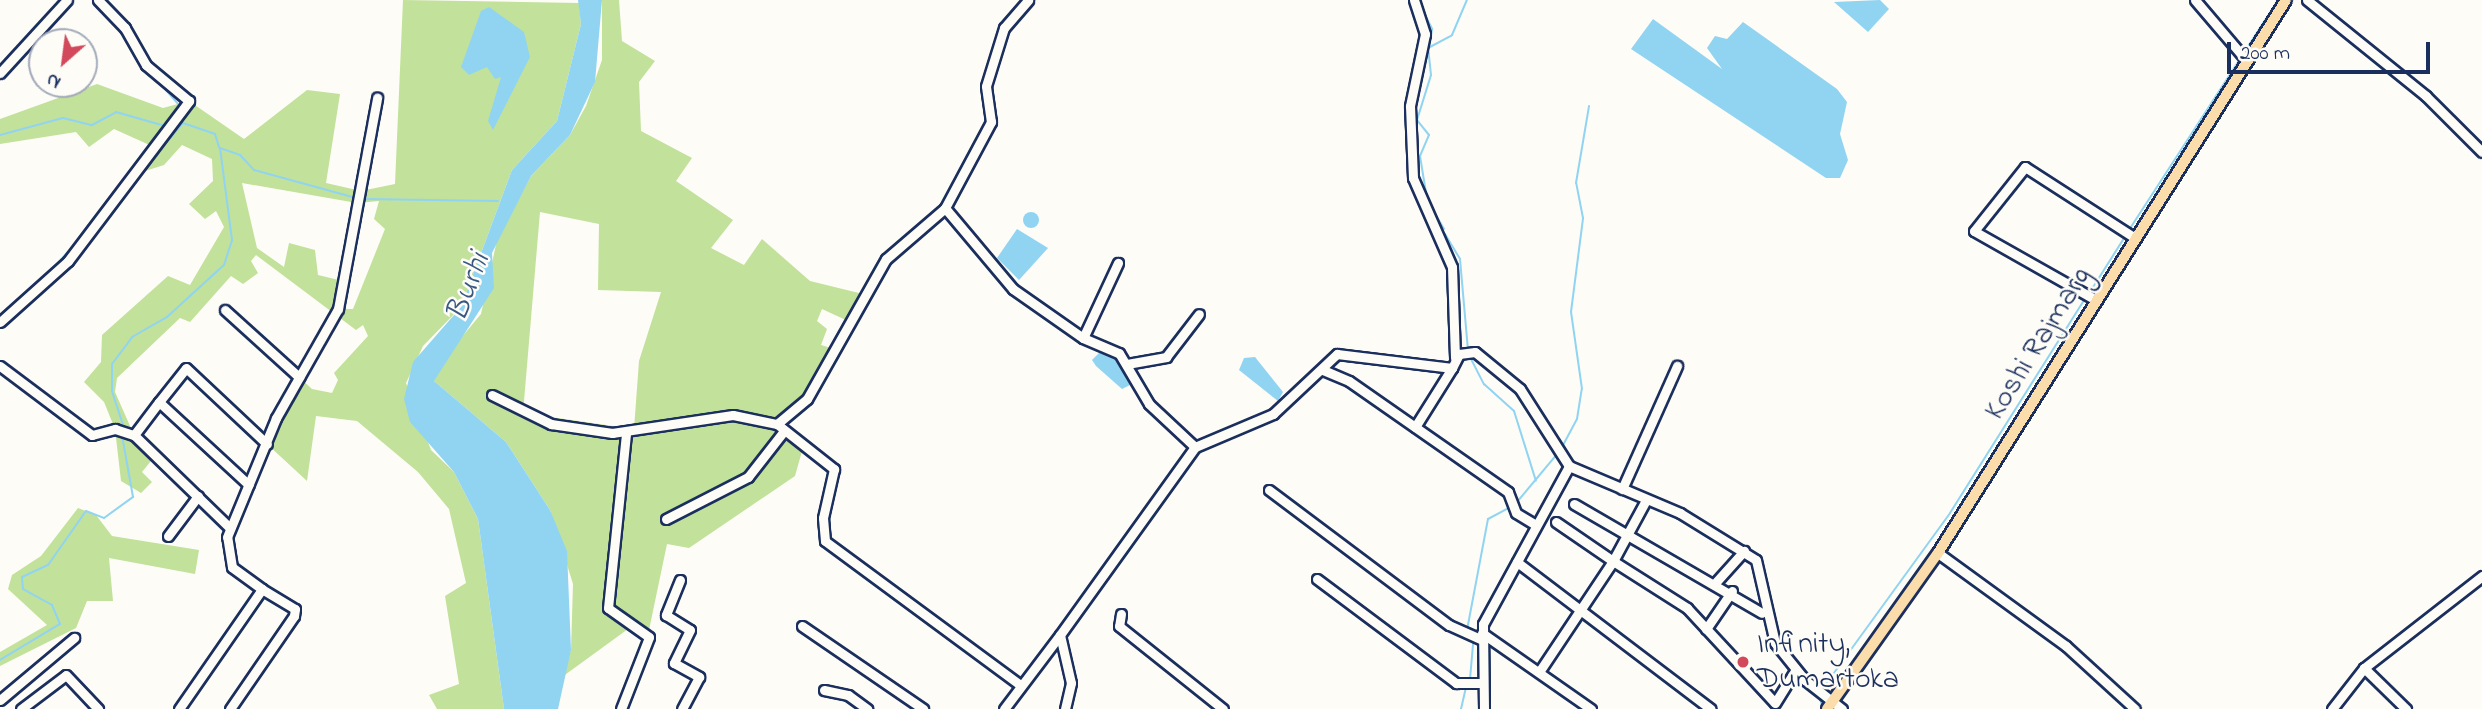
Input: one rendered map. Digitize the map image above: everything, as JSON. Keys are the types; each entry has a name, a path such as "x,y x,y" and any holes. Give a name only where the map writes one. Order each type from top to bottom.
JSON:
{"main road":[{"name":"Koshi Rajmarg","path":"1834,706 1938,553 2286,0"}],"street":[{"path":"0,73 67,0"},
{"path":"0,322 68,261 120,184 189,101 146,65 125,28 98,0"},
{"path":"666,519 748,477 780,428 807,399 886,259 944,208 991,122 986,86 1004,28 1028,0"},
{"path":"1414,0 1425,34 1410,106 1413,178 1452,267 1453,363"},
{"path":"2195,0 2247,61"},
{"path":"2307,0 2426,96 2482,152"},
{"path":"230,709 294,616 295,609 232,566 226,544 230,528 267,444 299,377 338,309 377,98"},
{"path":"2096,300 1974,231 2025,167 2135,238"},
{"path":"944,208 1013,289 1083,338 1128,364 1149,404 1195,447"},
{"path":"1083,338 1118,263"},
{"path":"225,310 299,377"},
{"path":"1128,364 1166,357 1199,314"},
{"path":"1004,709 1195,447 1273,414 1343,352 1453,363"},
{"path":"1415,427 1453,363 1467,352 1520,389 1569,466 1646,500 1745,551 1756,560 1765,618"},
{"path":"0,366 92,435 115,429 134,435 230,528"},
{"path":"1622,489 1677,366"},
{"path":"134,435 186,368 267,444"},
{"path":"1323,370 1415,427 1508,492 1516,513 1536,525"},
{"path":"492,396 551,424 625,434 733,415 780,428 834,469 824,506 825,541 1020,685"},
{"path":"159,402 249,485"},
{"path":"621,709 649,636 608,608 625,434"},
{"path":"1484,709 1476,636 1569,466"},
{"path":"1269,490 1343,552 1539,673 1591,709"},
{"path":"168,536 198,496"},
{"path":"1539,673 1613,561 1646,500"},
{"path":"1574,504 1760,606 1796,670 1834,706"},
{"path":"1556,522 1687,608 1779,706 1796,670"},
{"path":"1716,582 1745,551"},
{"path":"1938,553 2066,646 2135,709"},
{"path":"1517,562 1710,709"},
{"path":"2332,709 2364,668 2482,576"},
{"path":"1317,579 1466,687 1482,683"},
{"path":"680,580 666,615 690,630 674,663 699,677 681,709"},
{"path":"179,709 262,589"},
{"path":"1706,629 1732,591"},
{"path":"1121,614 1119,626 1223,709"},
{"path":"802,626 923,709"},
{"path":"1060,635 1071,683 1065,709"},
{"path":"1,698 74,638"},
{"path":"2364,668 2406,709"},
{"path":"21,709 66,675 98,709"},
{"path":"824,690 848,695 867,709"}],"green space":[{"path":"403,0 579,3 581,24 557,121 512,170 461,307 423,346 406,383 431,450 454,472 478,519 504,709 437,709 429,695 459,684 445,596 466,583 449,509 418,472 357,421 316,416 307,481 267,444 299,377 312,389 332,393 338,380 334,373 368,336 363,325 356,330 256,255 251,261 258,273 243,284 231,276 190,322 180,318 117,378 115,392 134,435 155,456 142,472 152,482 141,493 121,481 115,429 104,402 84,382 101,362 102,335 168,276 190,285 224,227 216,211 205,219 189,204 213,181 212,159 182,145 164,165 126,177 154,147 114,129 89,147 76,132 0,144 0,119 58,98 98,98 98,84 163,108 189,101 244,139 307,90 340,94 326,183 361,191 395,184","holes":["242,183 357,203 379,201 374,219 385,229 353,309 338,309 343,281 318,275 315,250 289,243 284,267 257,248"]},
{"path":"602,0 619,0 622,41 655,61 639,82 641,131 692,158 676,181 733,220 711,248 744,265 762,239 810,281 863,294 848,321 822,309 817,321 827,329 821,345 834,349 812,392 777,419 804,444 795,476 689,548 667,544 649,630 639,621 562,677 571,650 573,584 550,510 506,442 434,381 436,368 481,314 497,240 531,176 570,135 586,106 602,60","holes":["540,212 599,224 598,290 661,292 639,361 634,429 523,413"]},
{"path":"78,508 96,515 112,536 199,550 195,574 109,558 113,601 87,601 76,628 0,666 0,652 47,625 8,589 12,575 41,556"}],"water":[{"name":"Burhi","path":"578,0 602,0 595,82 570,135 531,176 492,253 494,288 434,381 506,442 550,510 567,551 571,650 558,709 504,709 478,519 454,472 410,422 404,399 413,362 461,307 512,170 557,121 581,24"},
{"path":"1880,0 1889,9 1868,32 1834,2"},
{"path":"489,7 524,32 530,57 493,130 488,121 501,77 495,79 487,67 469,75 461,67 481,11"},
{"path":"1653,19 1722,69 1707,48 1715,36 1727,39 1743,22 1837,89 1847,102 1840,134 1848,160 1840,178 1826,178 1631,49"},
{"path":"1031,212 1039,220 1031,228 1023,220"},
{"path":"1017,229 1048,248 1019,280 997,258"},
{"path":"1104,348 1115,352 1133,378 1130,385 1122,389 1096,366 1092,360"},
{"path":"1255,357 1283,392 1278,401 1239,370 1244,358"}],"waterway":[{"path":"1427,199 1420,156 1429,135 1417,120 1431,75 1428,48 1452,35 1467,0"},
{"path":"2245,51 2278,0"},
{"path":"1421,7 1432,29 1429,48"},
{"path":"136,56 180,106"},
{"path":"2129,230 2240,59"},
{"path":"1561,449 1577,419 1582,389 1571,312 1583,218 1576,183 1589,106"},
{"path":"0,135 63,118 92,125 116,112 165,126"},
{"path":"139,174 183,123 215,134 219,147"},
{"path":"123,425 112,391 112,364 132,337 167,317 224,265 232,240 220,148 240,155 254,170 353,197"},
{"path":"103,208 143,155"},
{"path":"364,199 498,201"},
{"path":"1429,204 1444,229"},
{"path":"88,241 107,216"},
{"path":"1445,234 1460,259 1468,350"},
{"path":"2090,292 2126,235"},
{"path":"50,272 81,237"},
{"path":"1823,688 1950,513 2086,297"},
{"path":"1469,355 1484,384 1514,411 1536,481"},
{"path":"0,660 60,624 52,605 23,589 22,577 48,565 86,511 104,518 133,497 122,435"},
{"path":"1517,502 1558,453"},
{"path":"1467,630 1488,519 1509,508"},
{"path":"1470,679 1473,641"},
{"path":"1461,709 1466,687"},
{"path":"1818,694 1823,708"}],"place":[{"name":"Infinity, Dumartoka","path":"1743,662"}]}
